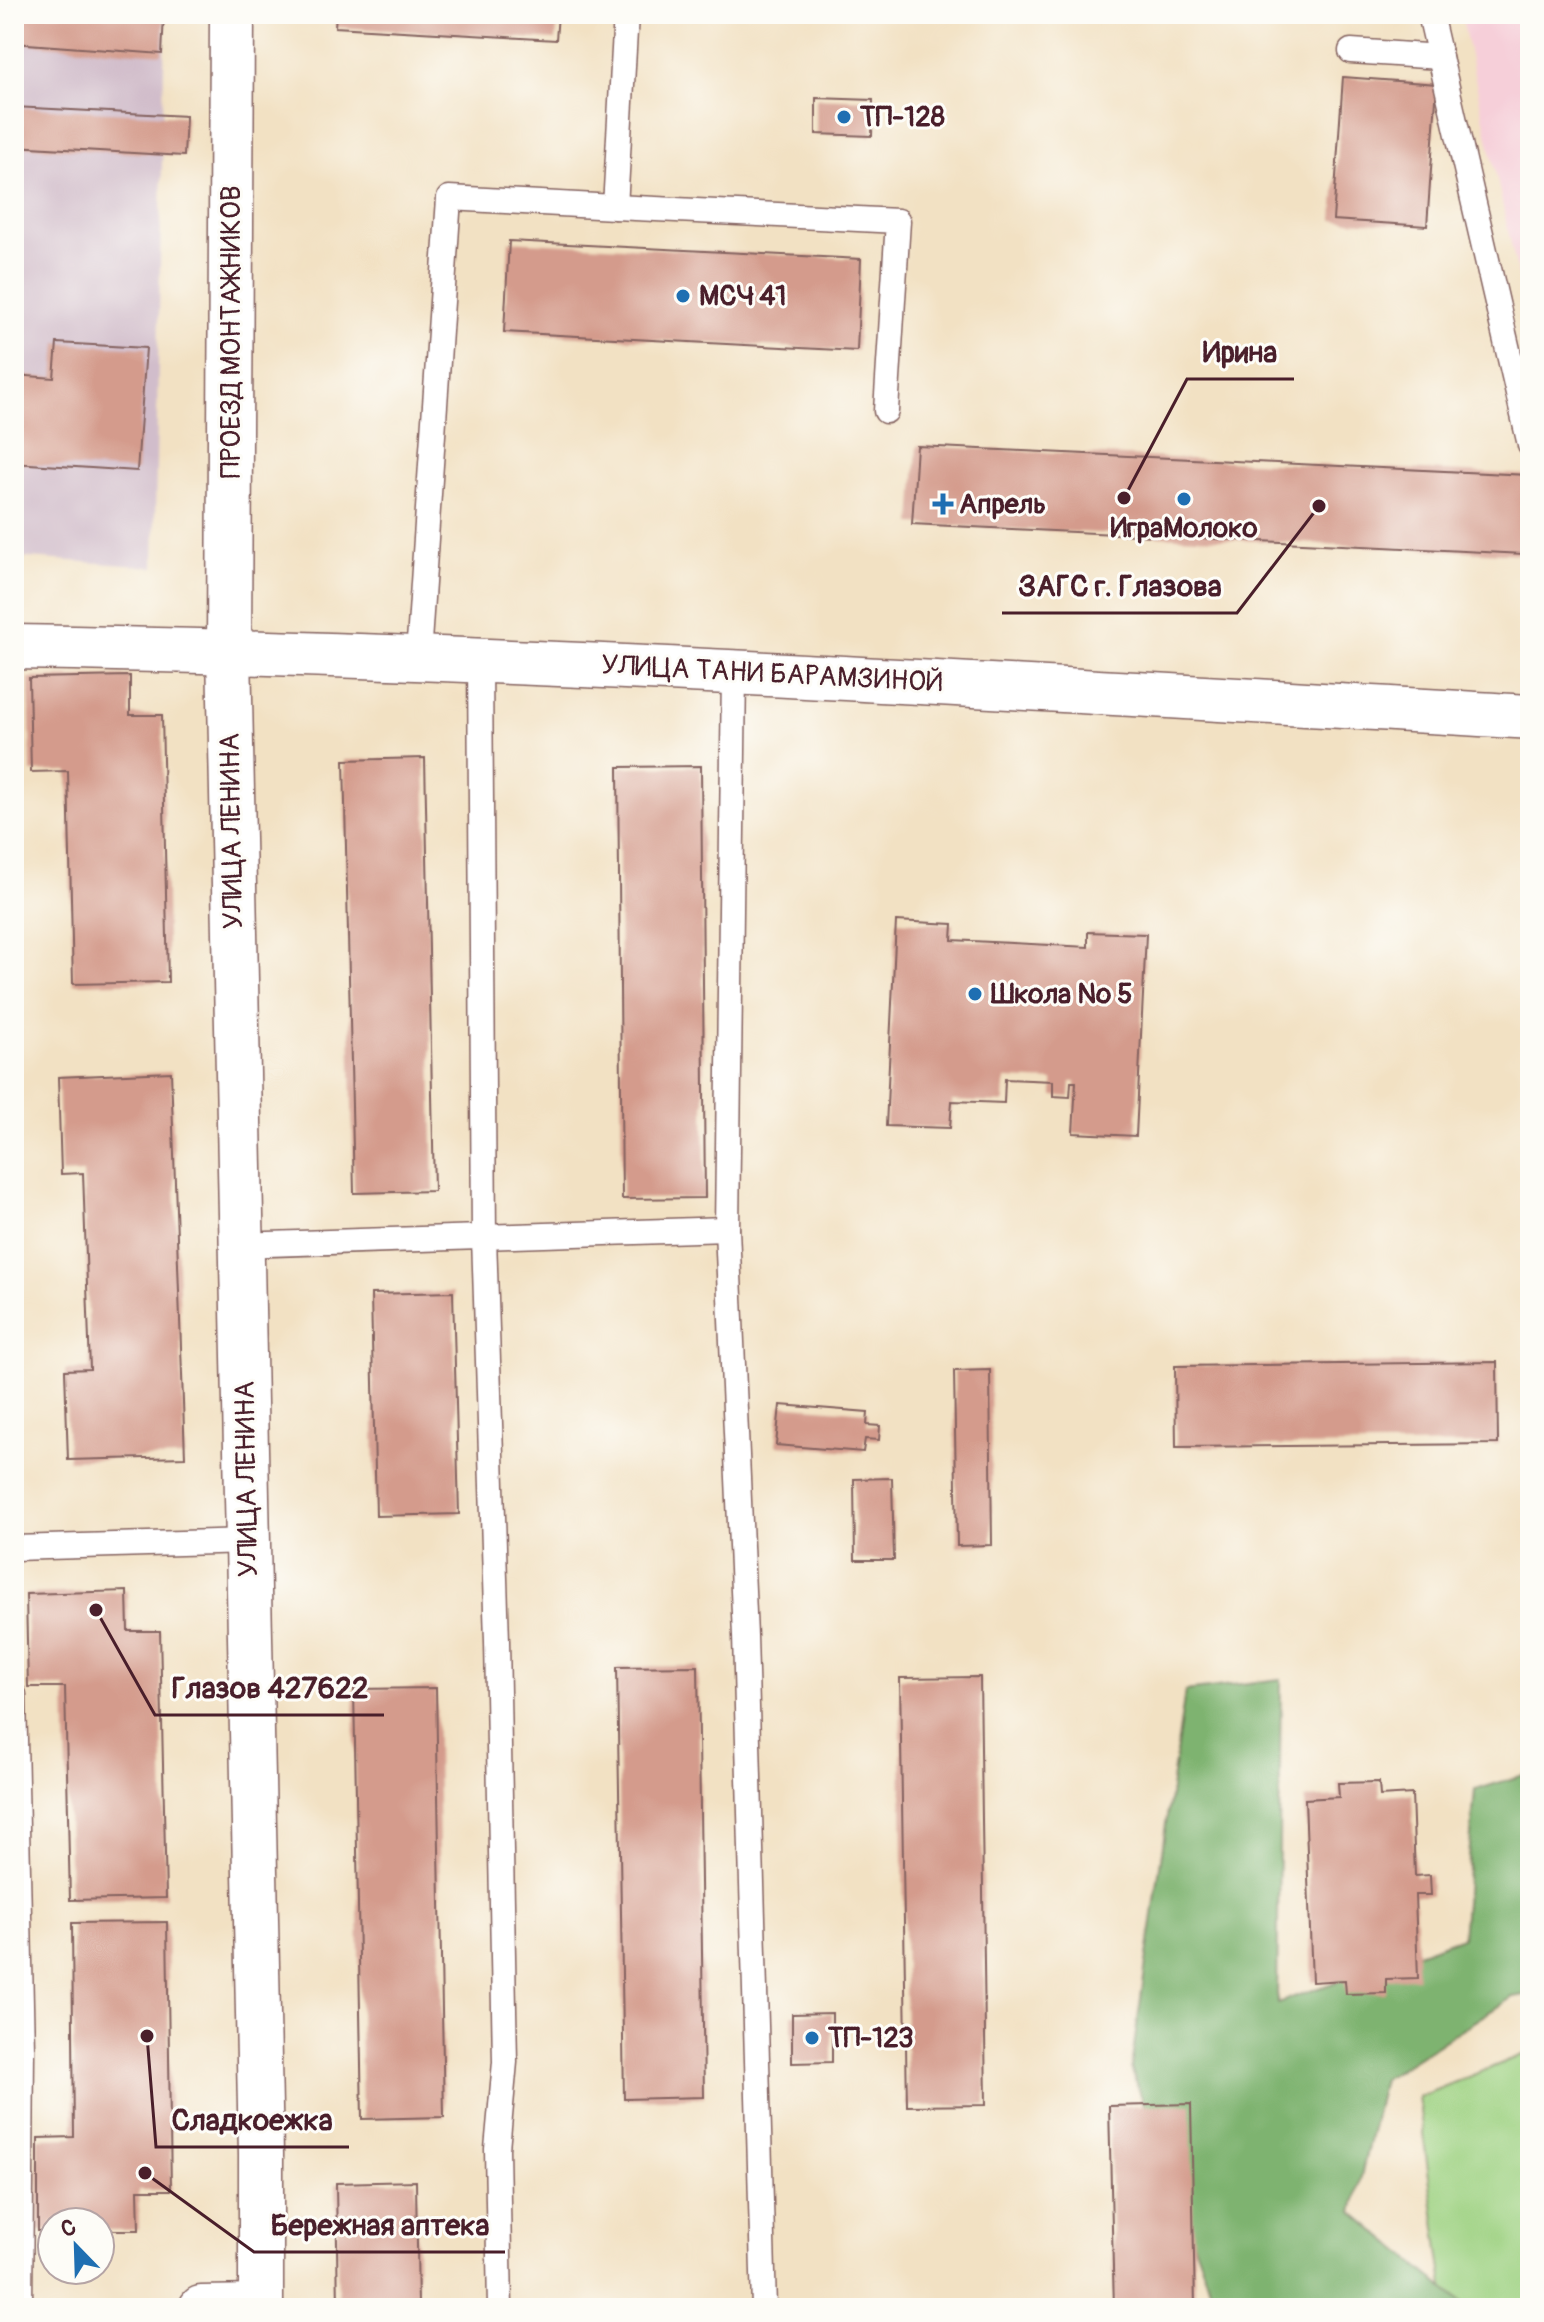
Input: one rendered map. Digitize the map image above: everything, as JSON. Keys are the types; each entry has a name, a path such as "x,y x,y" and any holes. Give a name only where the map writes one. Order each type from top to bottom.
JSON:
{"street":[{"name":"ПРОЕЗД МОНТАЖНИКОВ","path":"229,651 232,14"},
{"name":"УЛИЦА ТАНИ БАРАМЗИНОЙ","path":"14,647 480,659 1530,717"},
{"name":"УЛИЦА ЛЕНИНА","path":"229,651 261,2138 261,2307"},
{"path":"201,2308 261,2307"}],"lane":[{"path":"615,207 626,14"},
{"path":"1430,14 1530,445"},
{"path":"1351,51 1440,57"},
{"path":"418,657 449,198 898,221 886,411"},
{"path":"480,659 484,1237 497,1625 505,2062 497,2149 500,2308"},
{"path":"734,672 727,1229 745,1636 764,2308"},
{"path":"241,1245 727,1229"},
{"path":"14,1548 248,1541"},
{"path":"14,1695 20,2308"}],"shaded area":[{"path":"14,14 165,14 154,567 14,557"},
{"path":"1461,14 1530,14 1530,331"}],"green space":[{"path":"1281,1679 1277,2003 1462,1937 1475,1790 1530,1773 1530,1994 1513,1997 1383,2079 1353,2212 1468,2308 1217,2308 1131,2068 1185,1691"},
{"path":"1530,2052 1530,2308 1447,2308 1418,2097"}],"building":[{"path":"14,14 164,15 162,54 14,43"},
{"path":"336,14 558,14 556,40 335,27"},
{"path":"1343,77 1437,84 1427,226 1333,220"},
{"name":"ТП-128","path":"816,98 873,100 872,136 816,134"},
{"path":"14,107 186,116 184,156 14,146"},
{"name":"МСЧ 41","path":"509,241 861,259 857,351 504,332"},
{"path":"57,343 146,348 137,471 14,463 14,375 54,378"},
{"path":"917,446 1528,475 1524,554 912,524"},
{"path":"130,676 130,715 162,715 168,982 73,984 68,771 31,772 29,678"},
{"path":"425,758 434,1191 354,1193 344,760"},
{"path":"701,766 705,1198 622,1199 618,767"},
{"path":"896,921 953,924 952,940 1088,947 1088,932 1146,934 1136,1136 1073,1133 1076,1082 1071,1082 1070,1097 1053,1096 1053,1081 1005,1079 1004,1103 952,1101 950,1128 886,1126"},
{"path":"171,1072 185,1457 68,1460 65,1370 90,1369 83,1173 61,1174 58,1077"},
{"path":"453,1292 459,1514 376,1516 371,1294"},
{"path":"1497,1362 1498,1444 1176,1447 1175,1366"},
{"path":"990,1370 992,1545 957,1546 954,1371"},
{"path":"780,1405 868,1412 867,1425 880,1426 879,1440 865,1439 863,1452 776,1445"},
{"path":"892,1478 894,1560 855,1560 854,1479"},
{"path":"127,1591 128,1631 160,1631 166,1898 70,1900 65,1687 28,1687 26,1594"},
{"path":"698,1666 704,2097 624,2099 617,1667"},
{"path":"980,1677 986,2105 907,2106 900,1678"},
{"path":"436,1688 444,2117 362,2119 354,1689"},
{"path":"1379,1782 1380,1796 1412,1794 1415,1876 1430,1875 1431,1895 1415,1895 1418,1978 1386,1979 1386,1993 1346,1994 1345,1980 1312,1982 1305,1799 1339,1797 1338,1783"},
{"path":"167,1922 171,2190 138,2190 139,2230 116,2230 116,2206 38,2206 38,2138 74,2137 72,1923"},
{"name":"ТП-123","path":"832,2013 832,2062 792,2063 792,2014"},
{"path":"1191,2104 1195,2308 1114,2308 1109,2106"},
{"path":"416,2181 418,2308 338,2308 336,2183"}],"place":[{"name":"ТП-128","path":"844,117"},
{"name":"МСЧ 41","path":"683,296"},
{"name":"Ирина","path":"1124,498"},
{"name":"ИграМолоко","path":"1184,499"},
{"name":"Апрель","path":"943,504"},
{"name":"ЗАГС г. Глазова","path":"1319,506"},
{"name":"Школа № 5","path":"975,994"},
{"name":"Глазов 427622","path":"96,1610"},
{"name":"Сладкоежка","path":"147,2036"},
{"name":"ТП-123","path":"812,2038"},
{"name":"Бережная аптека","path":"145,2173"}]}
